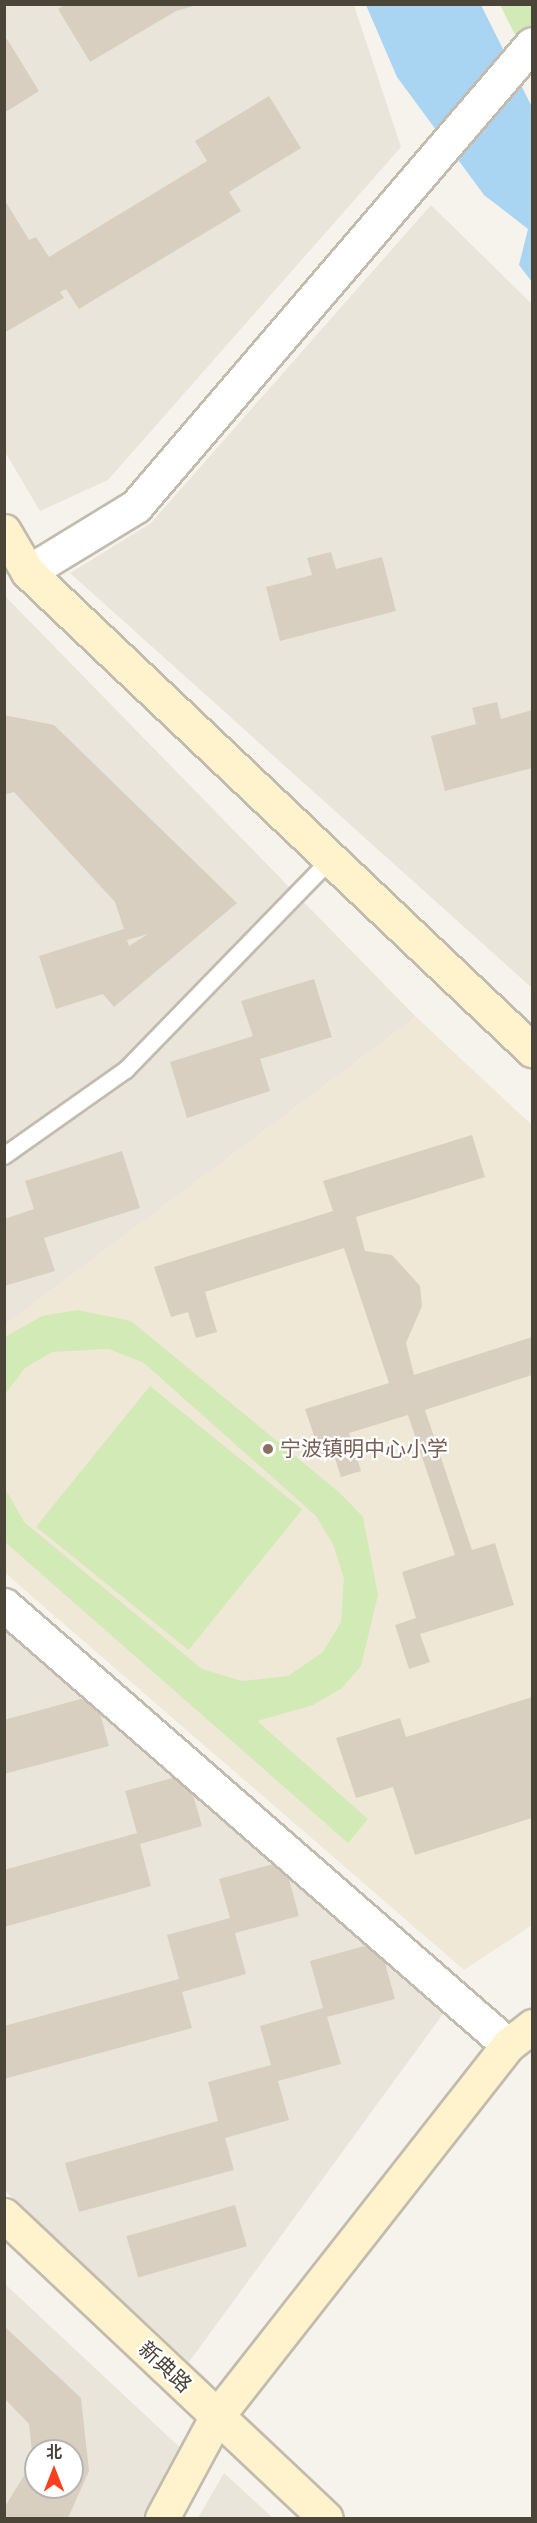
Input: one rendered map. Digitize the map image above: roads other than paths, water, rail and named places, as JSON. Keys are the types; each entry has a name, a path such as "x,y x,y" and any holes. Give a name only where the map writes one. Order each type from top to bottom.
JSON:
{"street":[{"path":"28,572 136,506 529,48"},
{"path":"4,531 28,572 532,1050"},
{"path":"4,1605 520,2036 217,2416 162,2518"},
{"name":"新典路","path":"7,2223 326,2518"}],"lane":[{"path":"4,1156 126,1071 331,859"}],"water":[{"path":"366,5 481,5 532,107 532,282 519,265 528,229 484,195 397,77"}],"place":[{"name":"宁波镇明中心小学","path":"268,1449"}]}
